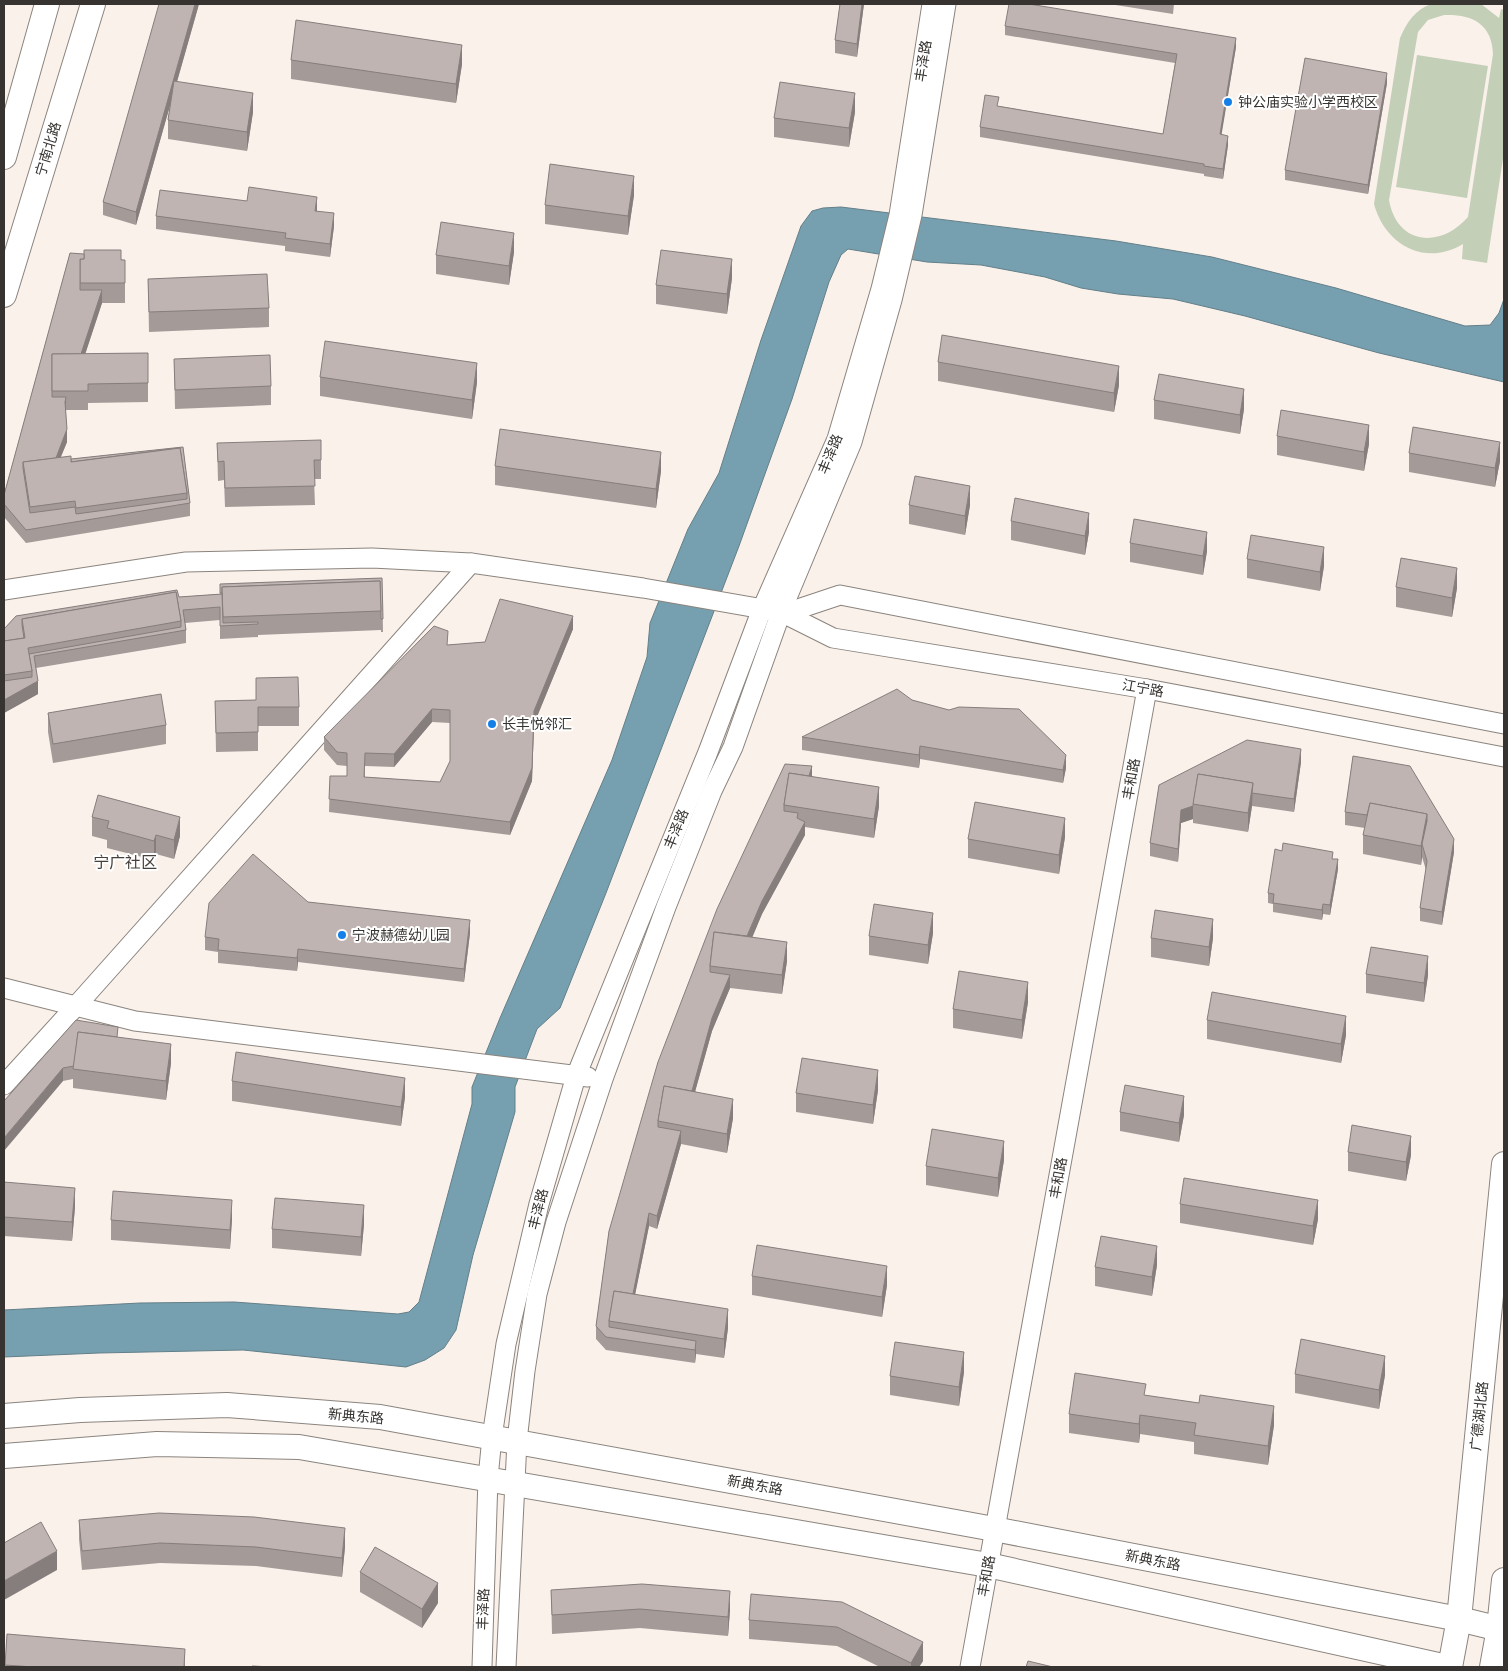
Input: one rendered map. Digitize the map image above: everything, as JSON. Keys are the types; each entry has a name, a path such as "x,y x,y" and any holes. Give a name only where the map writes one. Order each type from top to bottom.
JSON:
{"main road":[{"path":"4,157 46,4"},
{"name":"宁南北路","path":"4,295 93,4"},
{"name":"广德湖北路","path":"1449,1667 1459,1619 1504,1164"},
{"name":"新典东路","path":"4,1416 80,1410 227,1406 380,1417 994,1529 1459,1619 1502,1629"},
{"path":"4,1456 157,1444 298,1447 988,1565 1449,1667"},
{"path":"1492,1667 1502,1629 1504,1580"}],"street":[{"name":"丰泽路","path":"482,1667 488,1478 492,1437 506,1344 539,1204 576,1076 708,752 762,609 837,439 886,268 906,214 932,4"},
{"name":"丰泽路","path":"506,1667 518,1441 537,1294 556,1222 603,1079 666,907 712,791 733,747 783,612 852,442 892,300 906,214 946,4"},
{"name":"江宁路","path":"4,590 186,562 372,558 471,562 643,588 783,612 833,638 1147,689 1504,757"},
{"path":"4,1085 471,562"},
{"name":"江宁路","path":"783,612 840,595 1504,724"},
{"name":"丰和路","path":"970,1667 1147,689"},
{"path":"4,988 135,1020 603,1079"}],"green space":[{"path":"1431,4 1481,4 1499,18 1501,9 1504,10 1504,152 1487,263 1462,259 1463,244 1449,251 1435,253 1421,252 1408,248 1387,231 1379,218 1374,204 1400,38 1412,17","holes":["1444,15 1463,16 1478,22 1489,35 1493,54 1468,217 1457,227 1445,234 1433,238 1421,237 1410,234 1401,226 1394,215 1389,200 1418,32 1428,20"]},
{"path":"1417,55 1488,66 1467,198 1396,187"}],"water":[{"path":"841,207 1116,241 1212,257 1336,288 1465,326 1490,325 1499,313 1504,299 1504,382 1379,353 1245,316 1173,299 1118,294 1081,288 1045,277 981,265 927,262 848,249 841,255 829,282 792,399 739,546 606,893 560,1008 537,1029 515,1087 515,1112 473,1255 456,1330 444,1348 425,1360 406,1367 243,1350 4,1357 4,1310 140,1303 234,1302 398,1314 409,1312 419,1302 472,1104 472,1087 612,760 647,657 650,623 688,529 719,473 761,340 801,226 812,211"}],"building":[{"path":"159,4 195,4 136,212 103,202"},
{"path":"840,4 862,4 857,44 835,40"},
{"path":"1009,4 1029,4 1236,38 1220,134 1228,136 1223,169 1204,166 1204,164 980,127 985,95 999,97 997,106 1163,134 1177,54 1005,26"},
{"path":"296,20 462,45 456,84 291,60"},
{"path":"1305,58 1387,73 1368,185 1285,170"},
{"path":"174,81 253,93 247,132 168,120"},
{"path":"780,82 855,93 849,128 774,118"},
{"path":"550,164 634,176 628,216 545,205"},
{"path":"249,187 317,197 315,211 334,213 330,244 285,238 286,233 156,216 160,190 247,201"},
{"path":"441,222 514,233 509,266 436,255"},
{"path":"84,250 121,250 121,260 125,260 125,283 80,283 80,259 84,259"},
{"path":"661,250 732,259 727,294 656,285"},
{"path":"70,253 84,254 84,259 80,259 80,290 102,290 81,354 52,354 52,397 66,397 67,429 56,458 23,462 30,513 75,507 76,514 187,499 180,448 71,462 71,459 183,447 190,503 26,530 4,504 4,495"},
{"path":"267,274 269,308 149,312 148,279"},
{"path":"942,335 1119,366 1114,393 938,362"},
{"path":"325,341 477,363 472,400 320,377"},
{"path":"148,353 148,383 88,384 88,391 52,391 52,354"},
{"path":"270,355 271,386 175,390 174,359"},
{"path":"1159,374 1244,389 1240,415 1154,400"},
{"path":"1281,410 1369,425 1364,452 1277,436"},
{"path":"1413,427 1500,442 1495,468 1409,453"},
{"path":"500,429 661,452 656,489 495,466"},
{"path":"321,440 321,460 314,460 315,486 225,488 224,461 218,462 217,443"},
{"path":"180,448 187,493 76,508 75,501 30,507 23,462 71,456 71,462"},
{"path":"915,476 970,486 965,516 909,505"},
{"path":"1015,498 1089,513 1085,536 1011,521"},
{"path":"1134,519 1207,532 1203,556 1130,543"},
{"path":"1251,535 1324,547 1320,572 1247,559"},
{"path":"1401,558 1457,568 1452,598 1396,587"},
{"path":"382,578 383,619 381,619 380,581 222,587 222,593 220,593 220,584"},
{"path":"380,581 381,611 223,617 222,587"},
{"path":"177,590 179,597 222,594 223,623 258,622 258,624 220,626 220,607 183,610 186,630 34,656 38,681 4,700 4,681 32,677 29,654 181,627 176,592 22,619 24,638 4,641 4,629 16,616"},
{"path":"176,592 181,621 28,648 32,671 4,675 4,641 25,638 22,619"},
{"name":"长丰悦邻汇","path":"500,599 573,616 534,711 532,768 510,822 329,799 330,776 347,776 347,753 337,752 324,737 434,626 448,631 447,645 485,642","holes":["432,709 450,710 450,761 440,782 364,777 365,753 394,754"]},
{"path":"298,677 299,707 258,707 258,732 216,733 215,701 256,700 256,678"},
{"path":"897,689 912,700 949,710 959,707 1019,709 1066,755 1063,770 920,746 919,755 802,737"},
{"path":"161,694 166,725 53,744 48,713"},
{"path":"1247,740 1301,749 1294,799 1252,793 1253,783 1198,774 1193,806 1181,810 1178,849 1150,843 1159,785"},
{"path":"1353,756 1410,766 1454,839 1442,912 1420,908 1427,861 1422,844 1427,814 1370,803 1367,815 1345,812"},
{"path":"785,764 812,766 809,776 789,773 784,805 784,811 798,813 797,818 805,822 762,901 747,936 714,932 710,972 730,975 712,1018 692,1091 664,1086 658,1127 681,1131 657,1216 649,1213 633,1294 614,1291 609,1321 609,1327 696,1341 695,1350 606,1337 596,1326 609,1231 658,1062 717,909"},
{"path":"789,773 879,787 874,819 784,805"},
{"path":"1198,774 1253,783 1248,813 1193,804"},
{"path":"98,795 180,817 174,840 156,835 154,841 107,828 109,821 92,817"},
{"path":"975,802 1065,818 1059,855 968,839"},
{"path":"1370,803 1427,814 1421,846 1363,835"},
{"path":"1283,843 1333,852 1332,859 1338,859 1330,905 1323,904 1322,910 1273,903 1274,894 1268,893 1275,849 1282,851"},
{"path":"253,854 308,902 470,920 464,969 298,949 297,958 218,950 219,939 205,937 209,903"},
{"path":"874,904 933,913 928,945 869,936"},
{"path":"1155,910 1213,919 1209,947 1151,938"},
{"path":"714,932 787,942 782,975 710,966"},
{"path":"1371,947 1428,956 1424,983 1366,974"},
{"path":"959,971 1028,982 1022,1020 953,1009"},
{"path":"1212,992 1346,1016 1341,1044 1207,1020"},
{"path":"76,1020 118,1027 117,1037 78,1032 74,1066 63,1068 4,1138 4,1101"},
{"path":"78,1032 171,1044 166,1081 73,1069"},
{"path":"236,1052 405,1078 401,1107 232,1081"},
{"path":"802,1058 878,1070 873,1105 796,1093"},
{"path":"1125,1085 1184,1096 1179,1123 1120,1112"},
{"path":"664,1086 733,1099 727,1134 658,1121"},
{"path":"1352,1125 1411,1136 1406,1162 1348,1152"},
{"path":"932,1129 1004,1141 998,1178 926,1166"},
{"path":"1184,1178 1318,1200 1313,1226 1180,1204"},
{"path":"4,1182 75,1188 72,1222 4,1217"},
{"path":"113,1191 232,1200 230,1230 111,1220"},
{"path":"275,1198 364,1205 361,1237 272,1229"},
{"path":"1101,1236 1157,1246 1152,1277 1095,1267"},
{"path":"757,1245 887,1266 882,1297 752,1276"},
{"path":"614,1291 728,1309 724,1339 609,1321"},
{"path":"1301,1339 1385,1356 1379,1390 1295,1374"},
{"path":"895,1342 964,1352 959,1387 890,1376"},
{"path":"1075,1373 1146,1384 1144,1395 1199,1403 1200,1395 1274,1406 1268,1446 1194,1435 1196,1423 1140,1415 1139,1424 1069,1414"},
{"path":"159,1513 254,1517 345,1528 342,1558 256,1547 160,1543 82,1551 79,1520"},
{"path":"41,1522 57,1551 4,1581 4,1543"},
{"path":"375,1547 438,1583 422,1609 360,1572"},
{"path":"642,1584 730,1591 728,1617 640,1609 552,1615 551,1590"},
{"path":"751,1594 842,1602 923,1642 911,1663 837,1627 749,1620"},
{"path":"7,1634 185,1649 184,1667 34,1667 5,1665"},
{"path":"1028,1661 1053,1667 1026,1667"}],"place":[{"name":"钟公庙实验小学西校区","path":"1228,102"},
{"name":"长丰悦邻汇","path":"492,724"},
{"name":"宁波赫德幼儿园","path":"342,935"}],"district":[{"name":"宁广社区","path":"125,862"}]}
